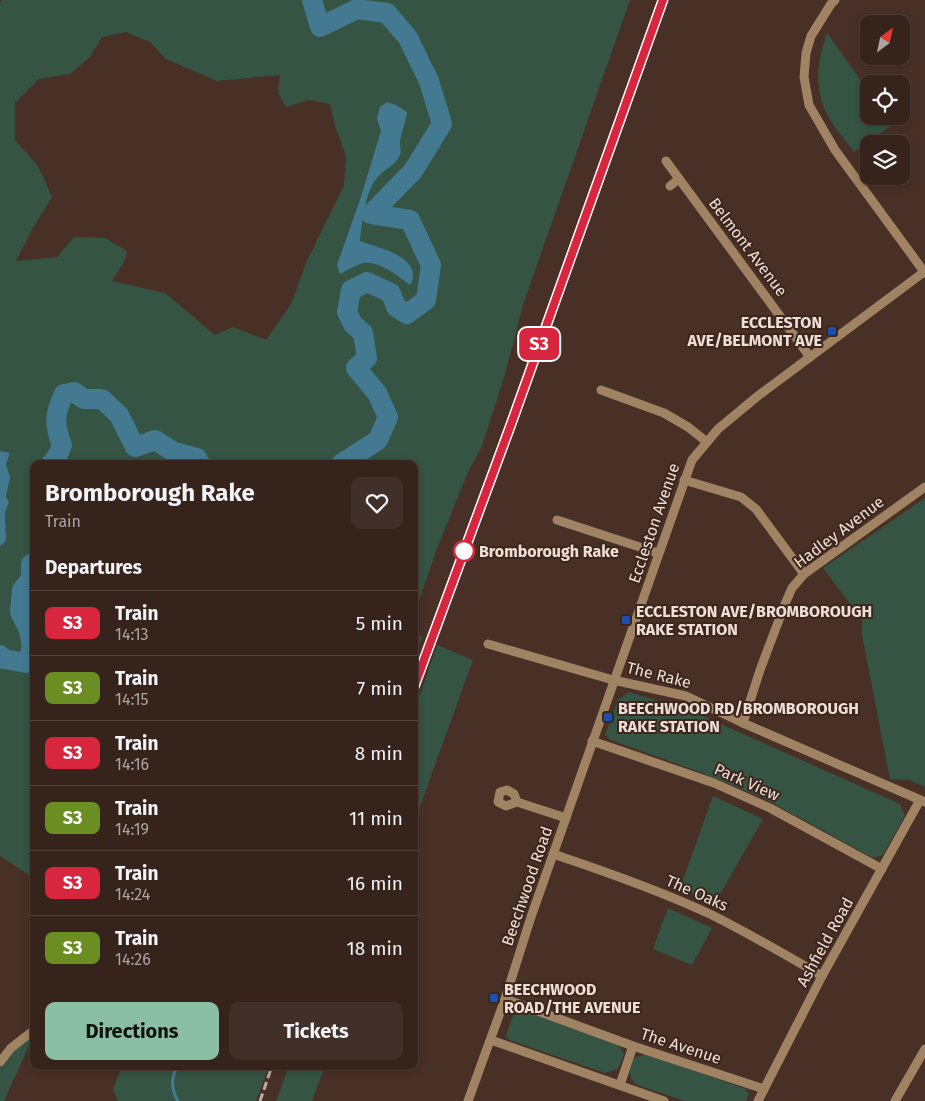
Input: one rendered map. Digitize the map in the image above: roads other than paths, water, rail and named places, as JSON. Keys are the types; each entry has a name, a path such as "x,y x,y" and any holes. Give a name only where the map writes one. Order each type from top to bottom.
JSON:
{"street":[{"path":"835,0 811,36 806,53 804,77 809,105 835,150 925,273"},
{"name":"Belmont Avenue","path":"666,161 810,357"},
{"path":"670,186 679,179"},
{"name":"Eccleston Avenue","path":"613,680 637,619 658,553 692,460 724,423 925,273"},
{"path":"601,390 664,413 688,427 707,442"},
{"path":"684,480 740,497 756,509 804,574"},
{"name":"Hadley Avenue","path":"742,723 760,670 792,588 804,574 925,487"},
{"path":"557,520 658,553"},
{"name":"The Rake","path":"488,644 613,680 686,696 742,723 922,801"},
{"name":"Beechwood Road","path":"468,1101 505,999 530,916 613,680"},
{"name":"Park View","path":"592,740 714,783 770,808 882,869"},
{"name":"Ashfield Road","path":"758,1101 822,976 922,801"},
{"path":"517,802 566,818"},
{"name":"The Oaks","path":"553,854 633,882 710,914 822,976"},
{"name":"The Avenue","path":"505,999 633,1046 764,1089"},
{"path":"0,1062 10,1048 30,1033"},
{"path":"490,1040 664,1101"},
{"path":"620,1085 633,1046"},
{"path":"895,1101 925,1049"}],"water":[{"path":"387,102 407,112 400,142 400,153 394,163 373,184 365,208 360,241 392,252 406,261 411,267 413,274 413,280 410,285 382,266 375,264 363,263 340,274 337,265 360,200 381,131 377,118 380,107"},
{"path":"0,451 10,453 6,464 10,477 6,497 9,502 5,513 6,541 0,546"}],"waterway":[{"path":"312,0 320,27 357,9 387,13 408,38 429,81 442,124 413,171 371,214 410,220 431,265 426,300 407,314 396,307 391,293 367,282 351,290 347,312 353,324 363,333 367,358 356,368 377,393 388,417 378,440 347,460"},
{"path":"54,460 62,445 56,425 58,408 64,394 74,392 84,399 102,399 119,415 135,447 155,440 174,452 197,458 198,460"},
{"path":"30,580 22,590 20,612 30,636"},
{"path":"0,655 4,659 27,663 30,653"},
{"path":"176,1070 173,1084 178,1101"}],"railway":[{"path":"418,676 510,427 663,0"},
{"path":"260,1101 271,1070"}],"train":[{"name":"S3","path":"418,676 510,427 663,0"}],"place":[{"name":"ECCLESTON AVE/BELMONT AVE","path":"832,331"},
{"name":"Bromborough Rake","path":"464,551"},
{"name":"ECCLESTON AVE/BROMBOROUGH RAKE STATION","path":"626,620"},
{"name":"BEECHWOOD RD/BROMBOROUGH RAKE STATION","path":"608,717"},
{"name":"BEECHWOOD ROAD/THE AVENUE","path":"494,998"}]}
